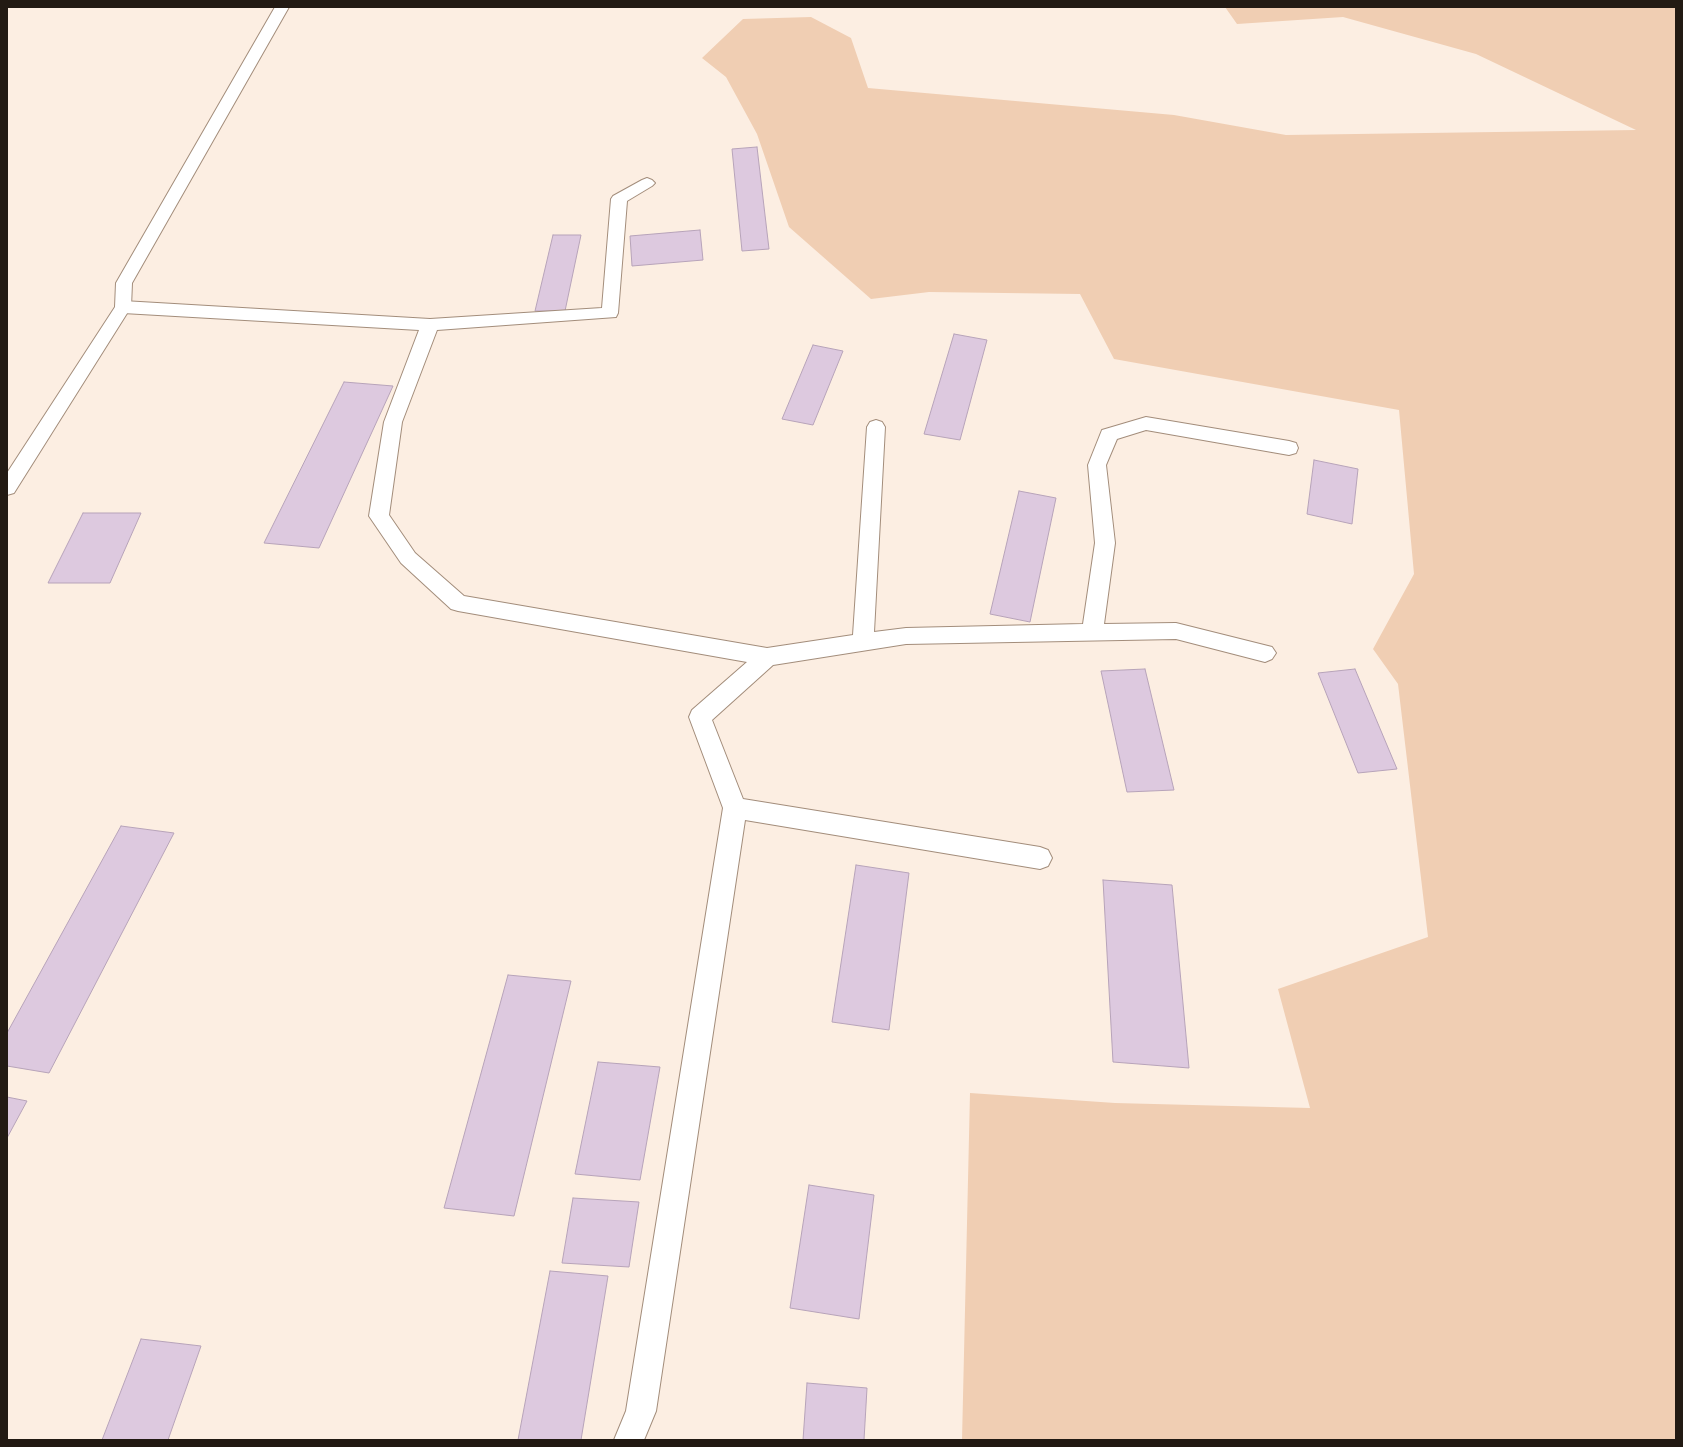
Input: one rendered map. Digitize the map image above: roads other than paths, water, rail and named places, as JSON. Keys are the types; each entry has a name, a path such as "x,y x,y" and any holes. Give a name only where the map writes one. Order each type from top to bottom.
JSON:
{"street":[{"path":"7,488 123,307 124,283 282,7"},
{"path":"123,307 430,325 610,313 619,199 647,183"},
{"path":"430,325 392,422 379,516 408,558 458,603 768,657 906,636 1176,631 1265,653"},
{"path":"1092,632 1105,543 1097,465 1109,435 1146,423 1289,448"},
{"path":"863,643 876,427"},
{"path":"629,1440 640,1411 735,808 700,716 768,657"},
{"path":"735,808 1040,858"}]}
